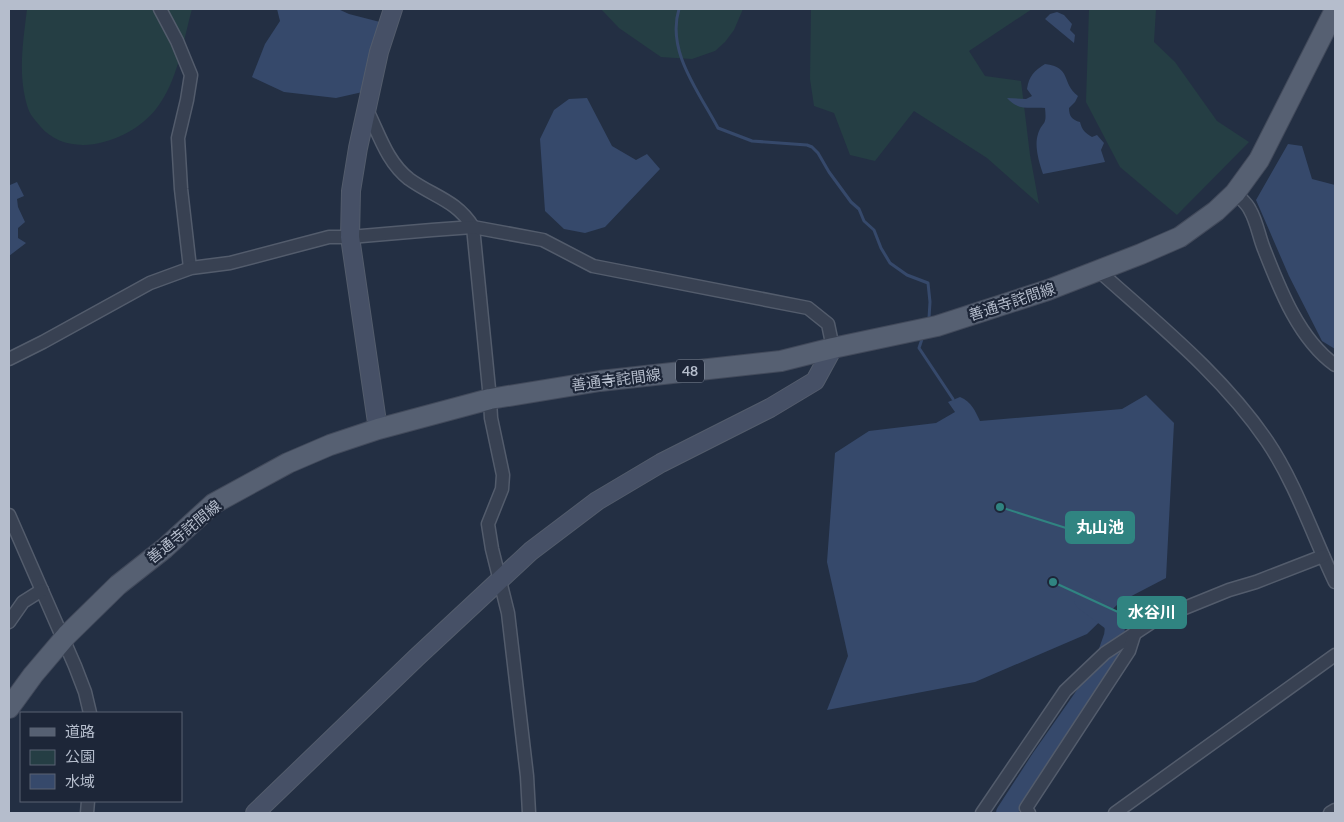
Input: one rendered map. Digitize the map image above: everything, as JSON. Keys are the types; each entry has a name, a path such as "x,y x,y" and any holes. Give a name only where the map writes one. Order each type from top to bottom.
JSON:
{"main road":[{"name":"善通寺詫間線","path":"9,708 63,639 118,585 165,548 213,504 288,464 330,445 490,399 600,381 781,361 937,326 1023,299 1099,271 1180,236 1216,211 1235,193 1259,160 1335,10"}],"street":[{"path":"160,9 177,41 190,75 187,100 178,138 181,190 190,268"},
{"path":"378,430 350,237 351,191 358,148 380,52 393,9"},
{"path":"367,110 388,154 397,168 410,179 454,205 466,216 473,228 491,418 503,475 502,489 488,524 492,549 508,613 516,671 529,813"},
{"path":"1235,193 1250,208 1265,250 1287,301 1306,335 1321,354 1335,365"},
{"path":"9,359 150,283 190,268 230,263 329,237 473,228 543,240 593,266 808,308 828,324 833,348 815,380 770,408 661,463 596,500 531,551 416,657 256,813"},
{"path":"1099,271 1217,378 1245,411 1268,443 1284,471 1327,556 1335,582"},
{"path":"9,515 76,666 90,712"},
{"path":"982,813 1065,691 1105,653 1135,632 1163,617 1229,590 1327,556"},
{"path":"9,622 23,602 42,590"},
{"path":"1029,813 1026,808 1129,651 1135,632"},
{"path":"1114,813 1335,655"},
{"path":"1330,813 1335,810"}],"green space":[{"path":"27,9 192,9 175,74 156,109 132,130 116,138 100,143 83,145 67,143 53,137 40,126 29,111 25,98 22,73"},
{"path":"601,9 743,9 734,30 725,42 715,51 692,59 661,57 619,28"},
{"path":"811,9 1032,9 969,51 985,76 1021,81 1030,155 1039,204 987,158 914,111 875,161 850,155 834,113 814,106 810,79"},
{"path":"1089,9 1156,9 1154,42 1175,62 1217,121 1249,142 1177,215 1120,167 1086,102"}],"water":[{"path":"277,9 338,9 349,14 380,22 367,91 336,98 284,92 252,77 265,44 280,21"},
{"path":"1057,12 1064,15 1072,24 1070,30 1075,35 1074,43 1045,19 1050,14"},
{"path":"1045,64 1059,68 1063,72 1069,86 1078,96 1069,108 1070,115 1073,119 1080,122 1087,134 1092,137 1097,135 1104,143 1101,150 1105,162 1043,174 1037,149 1037,139 1045,121 1045,108 1020,107 1007,98 1026,99 1032,96 1027,89 1029,81 1035,72"},
{"path":"587,98 612,146 636,160 647,154 660,169 605,227 585,233 564,229 545,211 540,139 554,110 569,99"},
{"path":"1288,144 1302,146 1312,179 1335,185 1335,349 1322,341 1289,276 1256,200"},
{"path":"17,182 24,196 17,199 18,207 25,222 18,228 18,238 26,243 9,256 9,193 10,185"},
{"path":"1146,395 1174,423 1166,578 1120,602 1087,634 975,682 827,710 848,656 827,562 835,453 869,431 936,423 955,412 948,402 960,397 975,410 980,421 1122,409"}],"waterway":[{"path":"679,9 676,25 681,56 686,71 718,128 752,141 812,147 851,202 859,209 864,221 874,230 881,248 890,263 907,275 928,283 929,318"},
{"path":"922,339 919,348 953,399"},
{"path":"1006,813 1101,673 1114,636 1115,627 1112,621 1084,600"}],"place":[{"name":"丸山池","path":"1000,507"},
{"name":"水谷川","path":"1053,582"}]}
